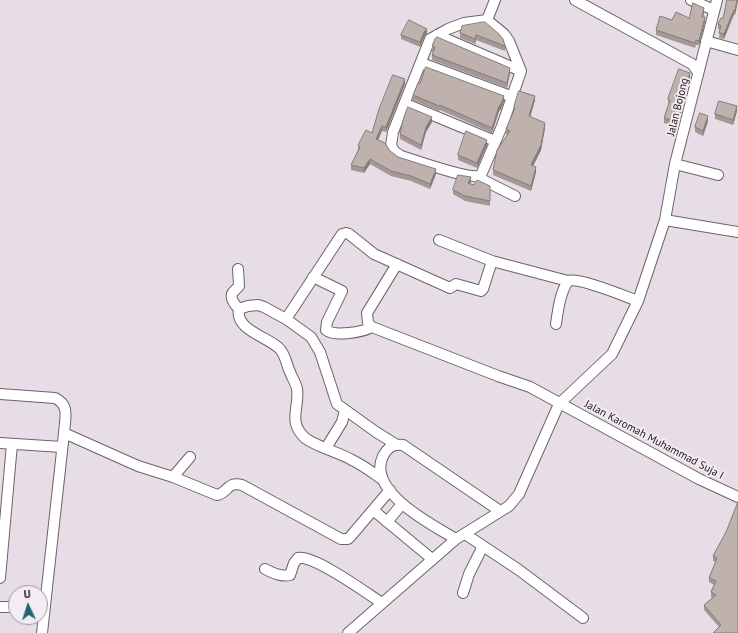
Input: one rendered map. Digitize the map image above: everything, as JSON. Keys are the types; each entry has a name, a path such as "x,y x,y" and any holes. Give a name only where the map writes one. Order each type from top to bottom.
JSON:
{"street":[{"path":"487,20 495,0"},
{"path":"691,0 716,5"},
{"path":"578,1 692,64 698,72"},
{"name":"Jalan Bojong","path":"559,404 612,354 638,301 665,220 675,164 716,5"},
{"path":"477,177 481,175 485,167 513,97 521,71 509,40 487,20 464,22 437,34 430,39 406,104 392,136 391,146 395,152 401,156 464,175 477,177 515,196"},
{"path":"437,34 521,71"},
{"path":"706,41 738,50"},
{"path":"420,63 513,97"},
{"path":"406,104 495,141"},
{"path":"675,164 718,175"},
{"path":"665,220 738,232"},
{"path":"286,319 338,237 342,234 346,233 374,254 445,287 451,288 459,284 479,291 483,290 492,261"},
{"path":"439,240 492,261 568,281 576,280 638,301"},
{"path":"313,277 342,291 329,316 326,330 329,333 360,332 372,327 368,323 367,313 397,264"},
{"path":"238,268 239,286 232,293 232,300 240,309"},
{"path":"556,324 559,308 568,281"},
{"path":"240,309 243,307 258,305 286,319 312,337 320,352 337,404 376,432 403,446 500,510"},
{"path":"240,309 238,313 243,323 251,332 275,344 282,352 297,390 294,414 299,429 304,437 311,442 352,460 383,480"},
{"name":"Jalan Karomah Muhammad Suja I","path":"372,327 530,387 699,480 738,496"},
{"path":"0,394 55,398 62,401 65,407 64,433 45,585"},
{"path":"348,633 456,539 500,510 509,506 519,494 559,404"},
{"path":"326,448 342,422 345,410"},
{"path":"64,433 138,466 173,477 217,495 222,494 229,486 234,484 242,485 341,539 350,537 390,490"},
{"path":"0,443 62,447"},
{"path":"0,578 3,510 12,444"},
{"path":"397,444 391,446 382,459 381,474 383,480 402,504 456,539"},
{"path":"173,477 190,457"},
{"path":"387,522 402,504"},
{"path":"373,510 432,559"},
{"path":"465,534 519,570 583,618"},
{"path":"463,593 468,574 484,546"},
{"path":"264,569 288,576 290,575 294,563 298,558 306,559 323,565 382,603"}],"building":[{"path":"727,0 737,0 735,10 724,34 719,33 721,26 718,24 721,18 723,18"},
{"path":"693,3 704,8 702,17 705,17 699,41 696,40 695,43 656,30 660,16 672,20 676,12 689,18"},
{"path":"409,20 427,29 424,32 420,42 401,35"},
{"path":"485,22 499,34 503,39 505,46 476,35 475,39 460,33 462,26"},
{"path":"437,37 510,68 507,83 432,55 435,47 432,46"},
{"path":"426,67 504,96 492,128 413,95 418,83 420,83"},
{"path":"679,69 690,73 677,122 664,118 670,100 668,99"},
{"path":"393,75 405,79 386,127 382,126 376,139 385,143 390,151 398,157 436,169 430,184 411,176 391,171 370,159 364,168 351,165 360,147 358,145 366,130 372,133 379,109"},
{"path":"519,91 535,96 529,116 545,123 541,145 531,165 536,167 531,186 493,170 497,150 510,131 506,129 515,108 514,107"},
{"path":"719,101 737,106 733,120 715,114"},
{"path":"408,107 432,117 426,127 421,145 400,134"},
{"path":"700,113 708,116 703,131 695,127"},
{"path":"466,131 487,140 477,163 458,155"},
{"path":"458,175 471,177 468,183 474,185 477,180 490,186 490,201 465,196 453,190"},
{"path":"738,502 738,633 713,633 721,625 704,605 716,595 711,592 716,581 709,578 717,558 713,556 726,532"}]}
